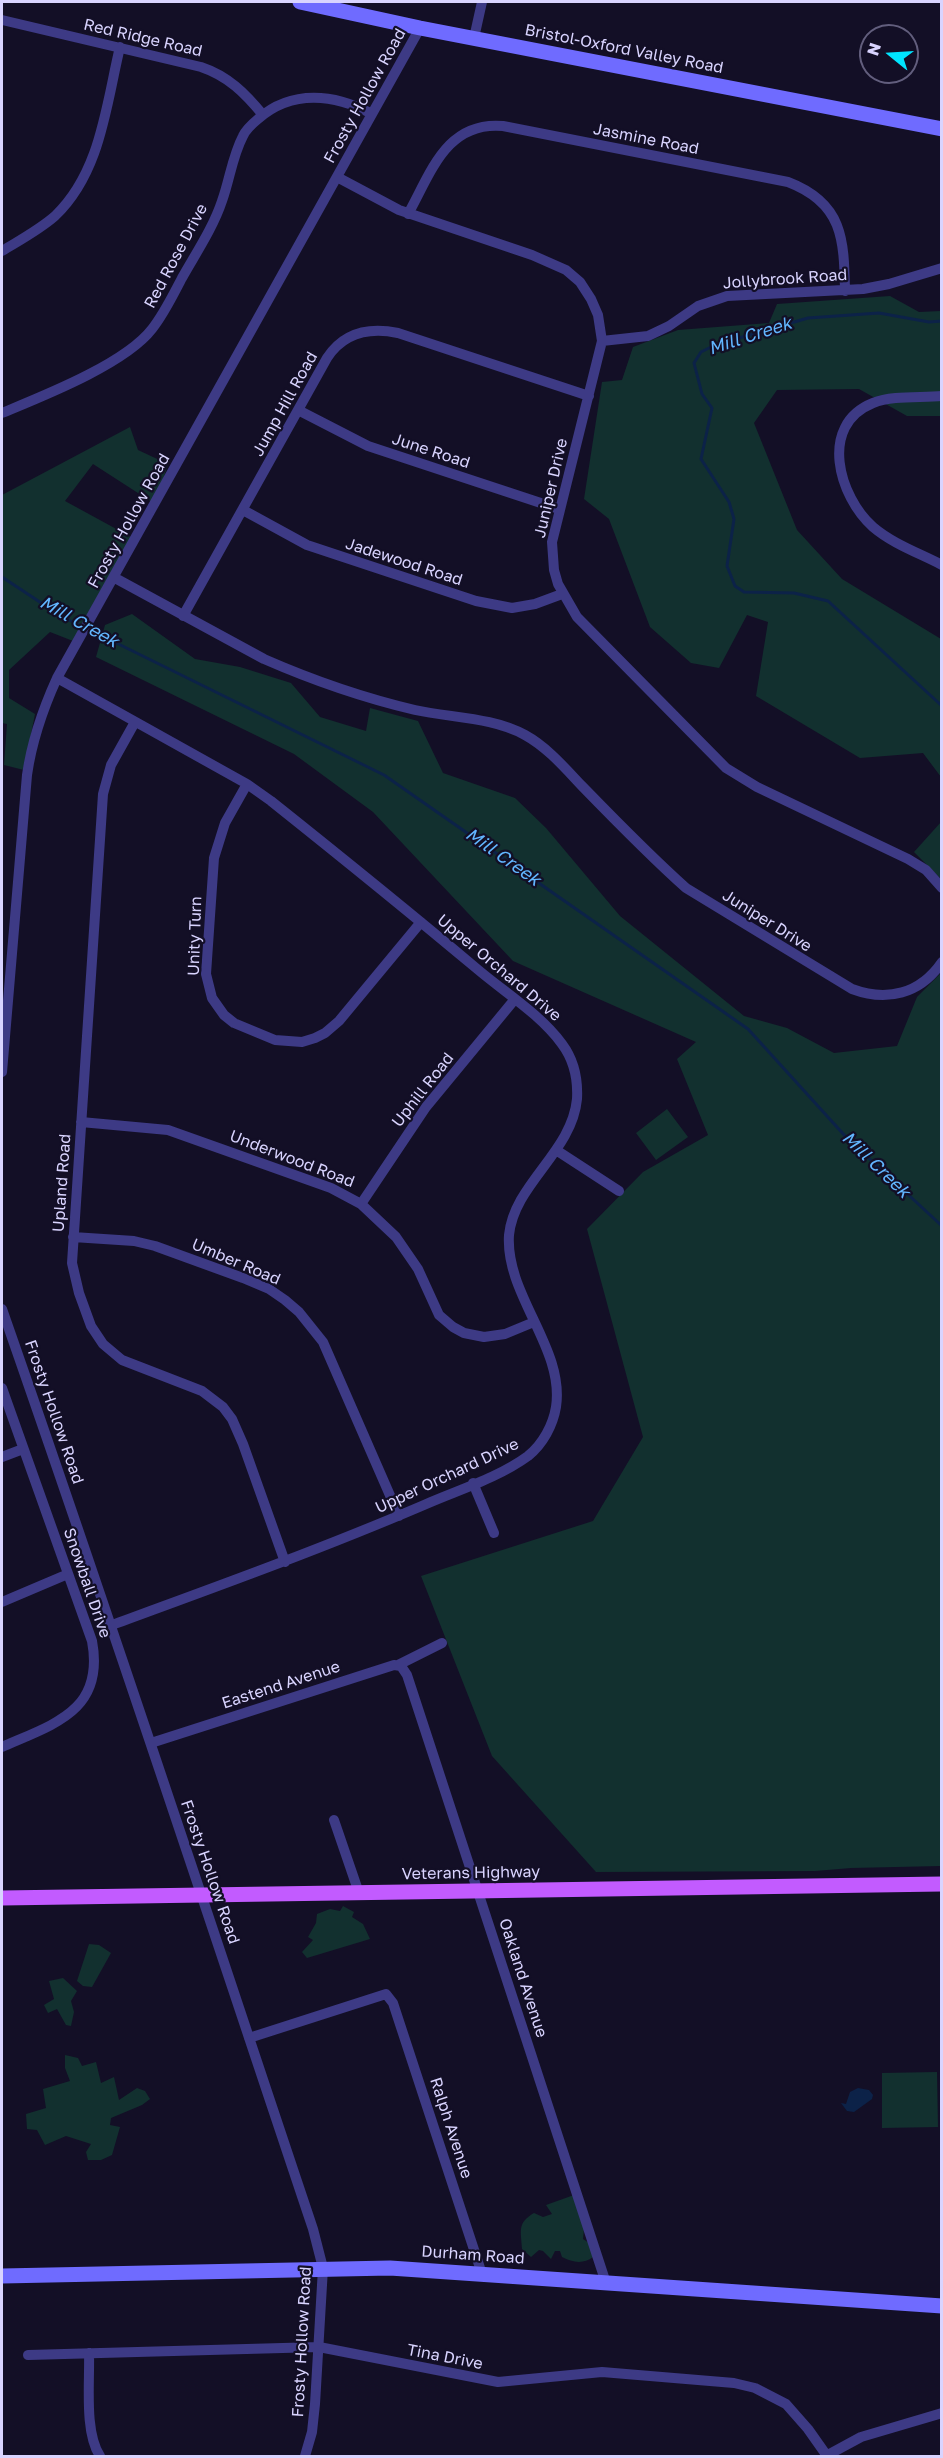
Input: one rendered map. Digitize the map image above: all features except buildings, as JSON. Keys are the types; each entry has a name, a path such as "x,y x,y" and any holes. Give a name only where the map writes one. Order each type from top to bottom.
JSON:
{"main road":[{"name":"Bristol-Oxford Valley Road","path":"300,2 420,28 942,129"},
{"name":"Veterans Highway","path":"2,1898 942,1884"},
{"name":"Durham Road","path":"2,2276 378,2268 942,2306"}],"street":[{"path":"474,38 482,2"},
{"name":"Red Ridge Road","path":"2,20 167,57 215,72 236,86 263,114"},
{"name":"Frosty Hollow Road","path":"2,1072 30,754 42,710 57,678 115,578 420,28"},
{"path":"2,251 40,228 56,215 81,183 95,151 120,47"},
{"name":"Red Rose Drive","path":"2,413 122,356 151,331 210,230 222,201 234,154 244,133 263,114 283,103 316,97 345,102 372,114"},
{"name":"Jasmine Road","path":"408,214 441,154 455,138 476,128 502,126 788,182 803,188 820,199 828,208 841,233 844,247 845,291"},
{"name":"Juniper Drive","path":"337,177 408,214 532,255 567,270 580,282 598,315 602,341 554,529 552,555 562,594 584,625 726,768 757,787 908,859 926,870 942,888"},
{"name":"Jollybrook Road","path":"602,341 648,336 669,326 698,306 727,296 845,291 889,284 942,268"},
{"name":"Jump Hill Road","path":"183,616 333,350 347,338 372,330 398,333 589,396"},
{"path":"942,396 885,399 866,406 856,414 843,432 838,458 844,482 867,522 888,539 942,565"},
{"name":"June Road","path":"298,410 368,446 560,509"},
{"name":"Jadewood Road","path":"243,510 307,545 476,601 512,608 535,604 562,594"},
{"name":"Juniper Drive","path":"115,578 264,659 289,670 390,703 431,713 492,723 525,735 552,755 663,868 686,888 852,989 876,996 904,993 924,982 942,963"},
{"name":"Upper Orchard Drive","path":"57,678 247,784 271,801 515,999 552,1032 564,1046 574,1068 577,1083 576,1108 572,1124 518,1207 509,1236 512,1265 554,1373 557,1397 553,1419 546,1436 530,1455 511,1467 399,1516 285,1562 112,1624"},
{"name":"Upland Road","path":"135,722 111,765 103,794 72,1263 91,1326 111,1353 122,1360 202,1391 223,1407 236,1427 243,1444 285,1562"},
{"name":"Unity Turn","path":"247,784 225,822 216,848 206,974 212,998 224,1015 234,1023 267,1037 287,1042 302,1042 325,1034 339,1021 421,922"},
{"name":"Uphill Road","path":"361,1204 426,1107 515,999"},
{"name":"Underwood Road","path":"81,1122 145,1126 178,1132 331,1188 361,1204 384,1223 418,1269 440,1315 453,1327 464,1333 484,1337 505,1334 534,1322"},
{"path":"556,1150 619,1191"},
{"name":"Umber Road","path":"73,1237 134,1241 156,1246 243,1278 269,1289 285,1300 306,1319 323,1342 399,1516"},
{"name":"Frosty Hollow Road","path":"2,1309 112,1624 313,2229 323,2268 312,2432 305,2457"},
{"name":"Snowball Drive","path":"2,1388 94,1650 94,1671 89,1689 67,1717 2,1747"},
{"path":"2,1457 24,1449"},
{"path":"473,1483 494,1533"},
{"path":"2,1602 68,1574"},
{"name":"Eastend Avenue","path":"151,1743 398,1665 442,1643"},
{"name":"Oakland Avenue","path":"398,1665 402,1667 410,1683 606,2283"},
{"path":"334,1820 359,1893"},
{"name":"Ralph Avenue","path":"249,2038 386,1994 393,2003 482,2274"},
{"name":"Tina Drive","path":"28,2355 319,2347 498,2382 602,2373 742,2384 773,2396 786,2404 827,2456"},
{"path":"89,2353 91,2427 94,2444 100,2457"},
{"path":"827,2456 861,2438 942,2413"}],"green space":[{"path":"890,296 919,312 941,311 941,416 907,416 859,389 777,390 754,423 797,530 842,579 941,639 941,777 923,753 860,758 756,696 768,622 747,615 719,668 691,663 650,627 609,519 584,499 602,382 622,380 633,347 678,330 769,323 777,304"},
{"path":"130,427 138,450 168,464 155,504 93,464 65,501 131,537 73,641 50,632 9,670 9,698 35,714 24,770 4,765 7,724 2,723 2,495"},
{"path":"132,614 195,659 240,667 291,683 320,717 366,731 370,708 418,721 443,773 515,798 546,828 620,916 744,1016 787,1028 834,1053 897,1046 917,997 941,973 941,1866 815,1871 596,1872 492,1756 421,1576 593,1521 643,1437 587,1229 643,1172 708,1135 677,1059 696,1042 513,961 373,812 294,754 96,657 105,625"},
{"path":"941,822 941,879 914,852"},
{"path":"667,1109 688,1137 656,1160 636,1133"},
{"path":"343,1906 354,1912 352,1917 363,1924 370,1939 307,1958 302,1952 313,1940 308,1937 316,1923 317,1914 330,1909 340,1911"},
{"path":"89,1944 99,1945 111,1953 92,1987 83,1986 77,1981"},
{"path":"63,1978 77,1991 71,2001 74,2012 71,2026 66,2025 57,2009 48,2013 44,2005 54,1999 49,1981"},
{"path":"65,2055 78,2058 82,2066 96,2062 101,2083 114,2077 119,2100 137,2088 145,2091 150,2099 142,2105 111,2118 110,2125 120,2127 112,2155 101,2160 88,2160 86,2152 91,2144 66,2136 45,2145 37,2130 27,2129 26,2114 46,2108 43,2089 70,2081 65,2068"},
{"path":"937,2072 938,2127 882,2128 882,2073"},
{"path":"574,2195 584,2229 583,2239 589,2243 593,2257 582,2262 570,2261 562,2257 560,2251 555,2251 551,2259 539,2250 531,2257 522,2249 522,2224 534,2213 543,2217 552,2214 546,2205"}],"water":[{"path":"858,2088 869,2090 873,2095 872,2099 854,2112 847,2111 841,2103 846,2104 850,2092"}],"waterway":[{"name":"Mill Creek","path":"942,321 929,322 879,313 808,318 715,345 701,352 694,363 702,394 712,408 701,459 729,502 734,519 727,566 735,586 744,592 794,593 828,601 942,706"},
{"name":"Mill Creek","path":"2,577 64,618 82,626"},
{"name":"Mill Creek","path":"88,629 384,775 748,1029 846,1137 942,1226"}]}
